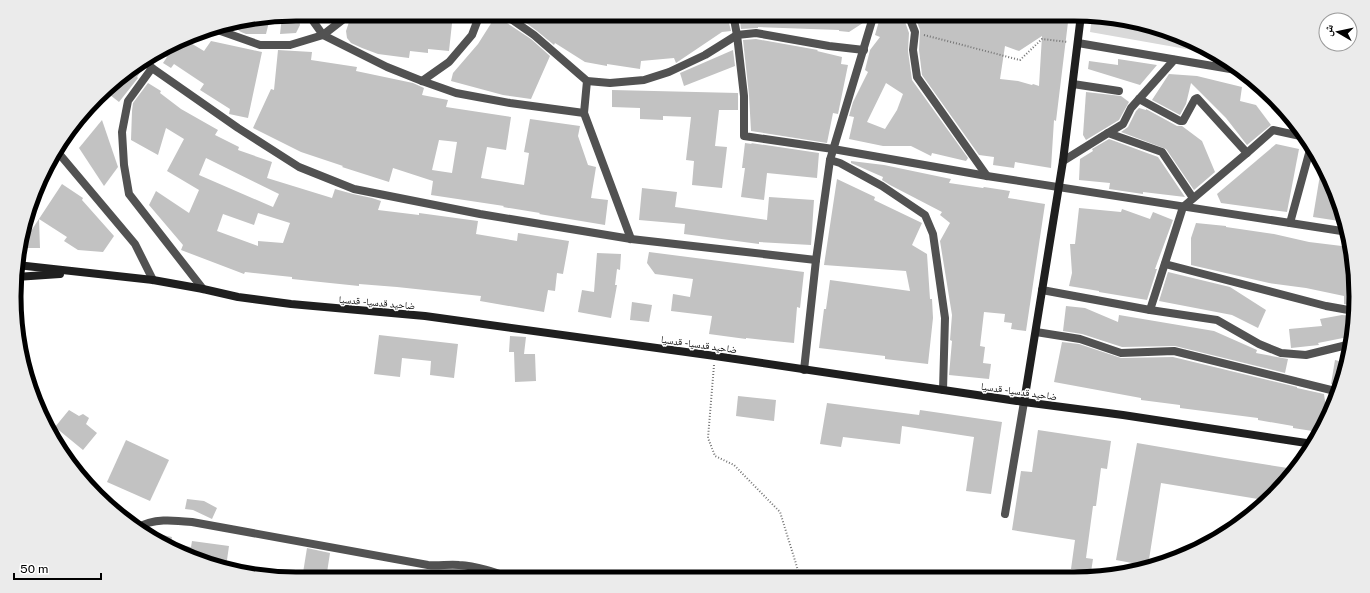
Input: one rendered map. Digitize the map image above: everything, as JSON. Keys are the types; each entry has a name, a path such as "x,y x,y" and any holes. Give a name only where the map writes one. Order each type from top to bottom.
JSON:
{"main road":[{"path":"1024,402 1063,161 1080,21"},
{"path":"23,266 80,273"},
{"path":"22,277 80,273"},
{"name":"ضاحيد قدسيا - قدسيا","path":"80,273 153,280 238,297 276,302 425,316 715,356 1307,443"}],"street":[{"path":"313,21 323,35 387,67 456,93 510,103 584,113"},
{"path":"222,31 260,44 290,45 323,35 341,21"},
{"path":"422,81 449,62 472,35 477,21"},
{"path":"514,21 534,35 586,80 610,83 644,80 669,72 705,55 737,35 756,33 829,46 864,50"},
{"path":"734,21 744,96 744,136 833,149 987,176 1341,231"},
{"path":"804,370 816,260 830,160 872,21"},
{"path":"911,21 915,32 913,50 917,77 987,176"},
{"path":"1078,44 1230,69"},
{"path":"1063,161 1123,124 1139,99 1174,60"},
{"path":"148,64 298,167 354,190 480,214 632,239 816,260"},
{"path":"152,68 128,100 122,132 124,165 130,194 203,289"},
{"path":"586,80 584,113 632,239"},
{"path":"1073,84 1119,91"},
{"path":"1139,99 1180,121 1183,120 1197,98 1248,154"},
{"path":"1150,310 1183,207 1248,154 1273,130 1297,135"},
{"path":"1108,133 1162,152 1194,198"},
{"path":"1290,223 1309,154"},
{"path":"60,155 135,244 153,280"},
{"path":"830,160 840,163 882,186 925,215 933,234 945,318 943,390"},
{"path":"1164,264 1326,306 1348,309"},
{"path":"1042,290 1150,310 1217,320 1258,344 1281,353 1306,355 1345,346"},
{"path":"1036,332 1080,339 1121,353 1174,351 1332,390"},
{"path":"1005,514 1024,402"},
{"path":"142,525 166,520 192,522 428,565 462,565 497,572"}],"path":[{"path":"915,32 1020,60 1042,39 1078,44"},
{"path":"715,356 708,438 715,456 734,465 780,512 797,572"}],"shaded area":[{"path":"1091,22 1127,26 1145,30 1179,42 1199,51 1090,32"}],"building":[{"path":"299,21 300,25 296,33 280,34 281,22"},
{"path":"452,21 449,51 428,49 428,53 410,51 409,58 378,54 351,43 347,38 346,31 349,22"},
{"path":"493,21 504,21 531,39 550,56 531,99 503,95 451,81 453,73 478,44"},
{"path":"523,21 728,21 731,31 722,32 676,63 674,58 641,61 640,69 585,62 555,43 554,45"},
{"path":"740,21 866,21 849,32 839,30 758,27 741,29"},
{"path":"879,21 905,21 909,33 908,51 912,80 968,158 966,161 932,153 931,156 911,146 883,146 849,139 854,117 849,116 853,102 868,72 865,70 870,50 880,37 875,35","holes":["886,83 903,94 897,110 885,129 867,122"]},
{"path":"917,21 999,21 1011,23 1012,21 1068,21 1056,121 1054,120 1051,168 1015,162 1014,168 993,165 994,157 979,155 922,75 919,50 920,30","holes":["1042,36 1039,86 1000,79 1005,46 1019,51"]},
{"path":"269,23 266,34 246,34 235,28"},
{"path":"756,39 818,50 817,51 842,57 841,64 848,65 838,114 833,113 827,143 751,131 743,40"},
{"path":"211,41 262,52 248,118 229,114 230,109 200,90 204,84 174,64 171,68 163,63 167,57 164,55 190,43 204,51"},
{"path":"278,50 312,52 311,60 357,67 356,71 413,83 424,88 422,95 448,100 446,107 511,117 506,150 487,147 481,178 524,185 529,153 524,152 530,119 580,126 578,136 588,165 596,167 591,198 608,200 605,225 503,207 504,206 431,195 433,181 393,168 389,182 301,152 253,128 271,89 274,90","holes":["439,140 457,142 452,173 432,170"]},
{"path":"733,50 735,66 684,86 680,73"},
{"path":"1118,59 1157,65 1140,85 1088,69 1089,61 1118,65"},
{"path":"139,70 141,71 137,77 138,78 119,102 109,95"},
{"path":"1169,74 1197,76 1242,87 1240,101 1256,105 1271,125 1247,145 1226,118 1191,83 1186,104 1180,115 1152,100"},
{"path":"148,83 161,91 160,93 181,109 218,130 215,135 239,147 238,150 272,162 267,178 332,198 335,189 372,198 381,201 378,210 419,215 419,213 478,221 476,234 517,241 518,233 569,241 563,274 557,273 555,291 548,290 544,312 480,301 481,296 397,287 359,284 359,286 292,279 292,277 245,272 244,274 181,250 183,245 149,205 156,191 189,213 199,190 167,171 184,139 166,128 158,155 131,140 133,103","holes":["206,158 279,194 273,207 199,175","258,213 290,223 283,243 258,241 258,246 217,231 223,214 254,225"]},
{"path":"612,90 738,93 738,110 719,110 715,146 727,147 722,188 692,185 694,161 686,160 691,117 663,116 663,120 640,119 640,108 612,107"},
{"path":"1086,92 1121,96 1129,102 1119,120 1086,140 1083,135"},
{"path":"1139,108 1146,109 1177,126 1182,126 1202,141 1215,172 1194,190 1166,149 1121,132 1128,127"},
{"path":"102,120 118,167 104,186 79,148"},
{"path":"1109,139 1158,157 1185,197 1143,192 1143,194 1109,189 1110,183 1079,180 1080,159 1093,151 1092,149"},
{"path":"745,143 819,153 817,178 767,173 764,200 741,197 745,168 742,168"},
{"path":"1276,144 1299,149 1287,212 1221,203 1217,194"},
{"path":"851,161 884,165 951,179 949,183 1010,191 1008,198 1045,204 1026,331 1011,329 1012,323 1004,322 1005,314 984,312 980,346 985,347 983,363 991,364 989,379 949,375 952,341 950,340 952,315 940,241 950,223 940,215 942,212 890,185 882,180 883,177 851,163"},
{"path":"1320,175 1321,175 1339,221 1313,217"},
{"path":"837,179 875,197 874,200 922,223 912,245 927,254 930,299 932,299 933,318 928,364 885,359 885,356 819,348 824,309 826,309 830,280 910,291 906,271 824,265"},
{"path":"62,184 83,198 82,200 114,236 103,252 78,250 64,241 67,237 39,219 40,248 25,248 29,230 31,231"},
{"path":"642,188 677,192 675,207 767,220 769,197 814,200 811,245 759,242 759,244 684,234 685,224 639,220"},
{"path":"1079,208 1121,212 1122,209 1150,219 1153,212 1173,220 1155,269 1157,269 1147,300 1069,286 1072,273 1070,244 1075,244"},
{"path":"1196,223 1226,226 1274,234 1309,242 1345,246 1347,261 1349,305 1344,304 1344,296 1306,288 1269,283 1191,265 1191,238"},
{"path":"649,252 804,272 800,308 797,307 794,343 709,334 712,316 671,311 673,294 690,297 693,279 655,274 647,263"},
{"path":"597,253 621,254 620,270 617,269 615,285 617,285 611,318 578,312 582,290 594,292"},
{"path":"1168,272 1230,287 1266,310 1258,328 1232,315 1159,301"},
{"path":"632,302 652,305 649,322 630,320"},
{"path":"1066,306 1085,308 1118,322 1119,315 1214,331 1257,350 1256,353 1288,359 1285,373 1175,346 1122,347 1082,334 1063,331"},
{"path":"1342,315 1348,315 1346,337 1318,343 1319,345 1291,348 1289,329 1322,326 1320,319"},
{"path":"379,335 458,344 454,378 430,375 431,361 402,358 400,377 374,374"},
{"path":"510,336 526,337 524,354 535,354 536,381 515,382 514,352 509,352"},
{"path":"1062,342 1079,344 1121,358 1173,357 1297,387 1324,394 1326,407 1314,431 1258,420 1258,418 1180,408 1180,405 1141,400 1141,398 1054,382"},
{"path":"1335,360 1341,362 1334,385 1331,384"},
{"path":"738,396 776,400 774,421 736,416"},
{"path":"827,403 919,415 920,410 1002,422 991,494 966,491 974,437 902,426 900,444 843,437 841,447 820,444"},
{"path":"69,410 79,416 83,414 89,418 86,424 97,433 83,450 55,427"},
{"path":"1038,430 1111,441 1107,469 1101,468 1096,506 1093,506 1086,558 1093,559 1091,571 1071,569 1075,540 1012,530 1021,471 1032,472"},
{"path":"126,440 169,460 150,501 107,482"},
{"path":"1137,443 1289,468 1260,499 1161,483 1149,562 1139,564 1116,560"},
{"path":"187,499 204,501 217,508 212,519 193,510 185,509"},
{"path":"157,534 172,537 171,542"},
{"path":"192,541 229,546 227,563 174,544 191,547"},
{"path":"307,548 330,553 327,572 303,572"}]}
